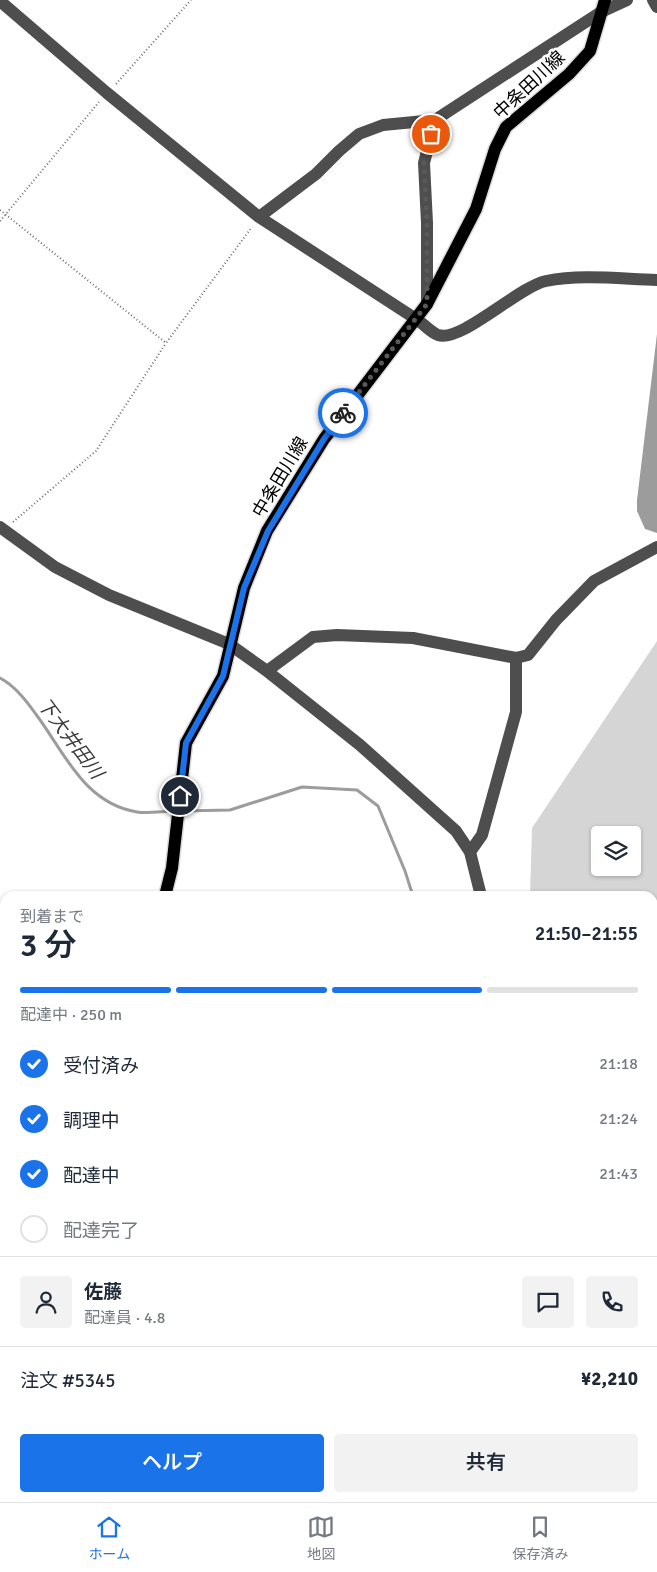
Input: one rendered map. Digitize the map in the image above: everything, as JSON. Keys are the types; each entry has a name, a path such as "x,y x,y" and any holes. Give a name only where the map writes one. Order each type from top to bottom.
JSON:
{"main road":[{"name":"中条田川線","path":"166,891 172,868 186,743 223,676 244,588 268,531 324,439 427,304 476,209 496,149 506,127 569,74 590,51 603,6"}],"street":[{"path":"259,217 316,174 339,150 359,134 383,125 435,120 603,6 627,0"},
{"path":"652,0 657,7"},
{"path":"0,1 107,93 259,217 416,318 437,334 446,336 459,332 516,296 544,281 589,278 657,280"},
{"path":"427,304 427,223 424,163 435,120"},
{"path":"2,528 55,567 109,595 230,644 268,670 360,745 456,831 470,852 480,891"},
{"path":"268,670 313,637 337,634 413,638 516,658 528,655 556,620 594,581 657,547"},
{"path":"470,852 482,835 516,712 516,658"}],"path":[{"path":"0,221 107,93 191,0"},
{"path":"0,210 166,343"},
{"path":"2,528 96,451 166,343 259,217"}],"shaded area":[{"path":"657,334 657,533 645,529 637,511 637,500"},
{"path":"657,641 657,891 530,891 532,828"}],"waterway":[{"name":"下大井田川","path":"0,678 24,698 66,759 89,787 102,798 118,807 137,812 175,811"},
{"name":"下大井田川","path":"182,811 230,810 302,787 357,790 378,806 411,891"}],"way so far":[{"path":"343,413 427,304 427,223 424,163 431,134"}],"route":[{"path":"180,796 186,743 223,676 244,588 268,531 324,439 343,413"}]}
